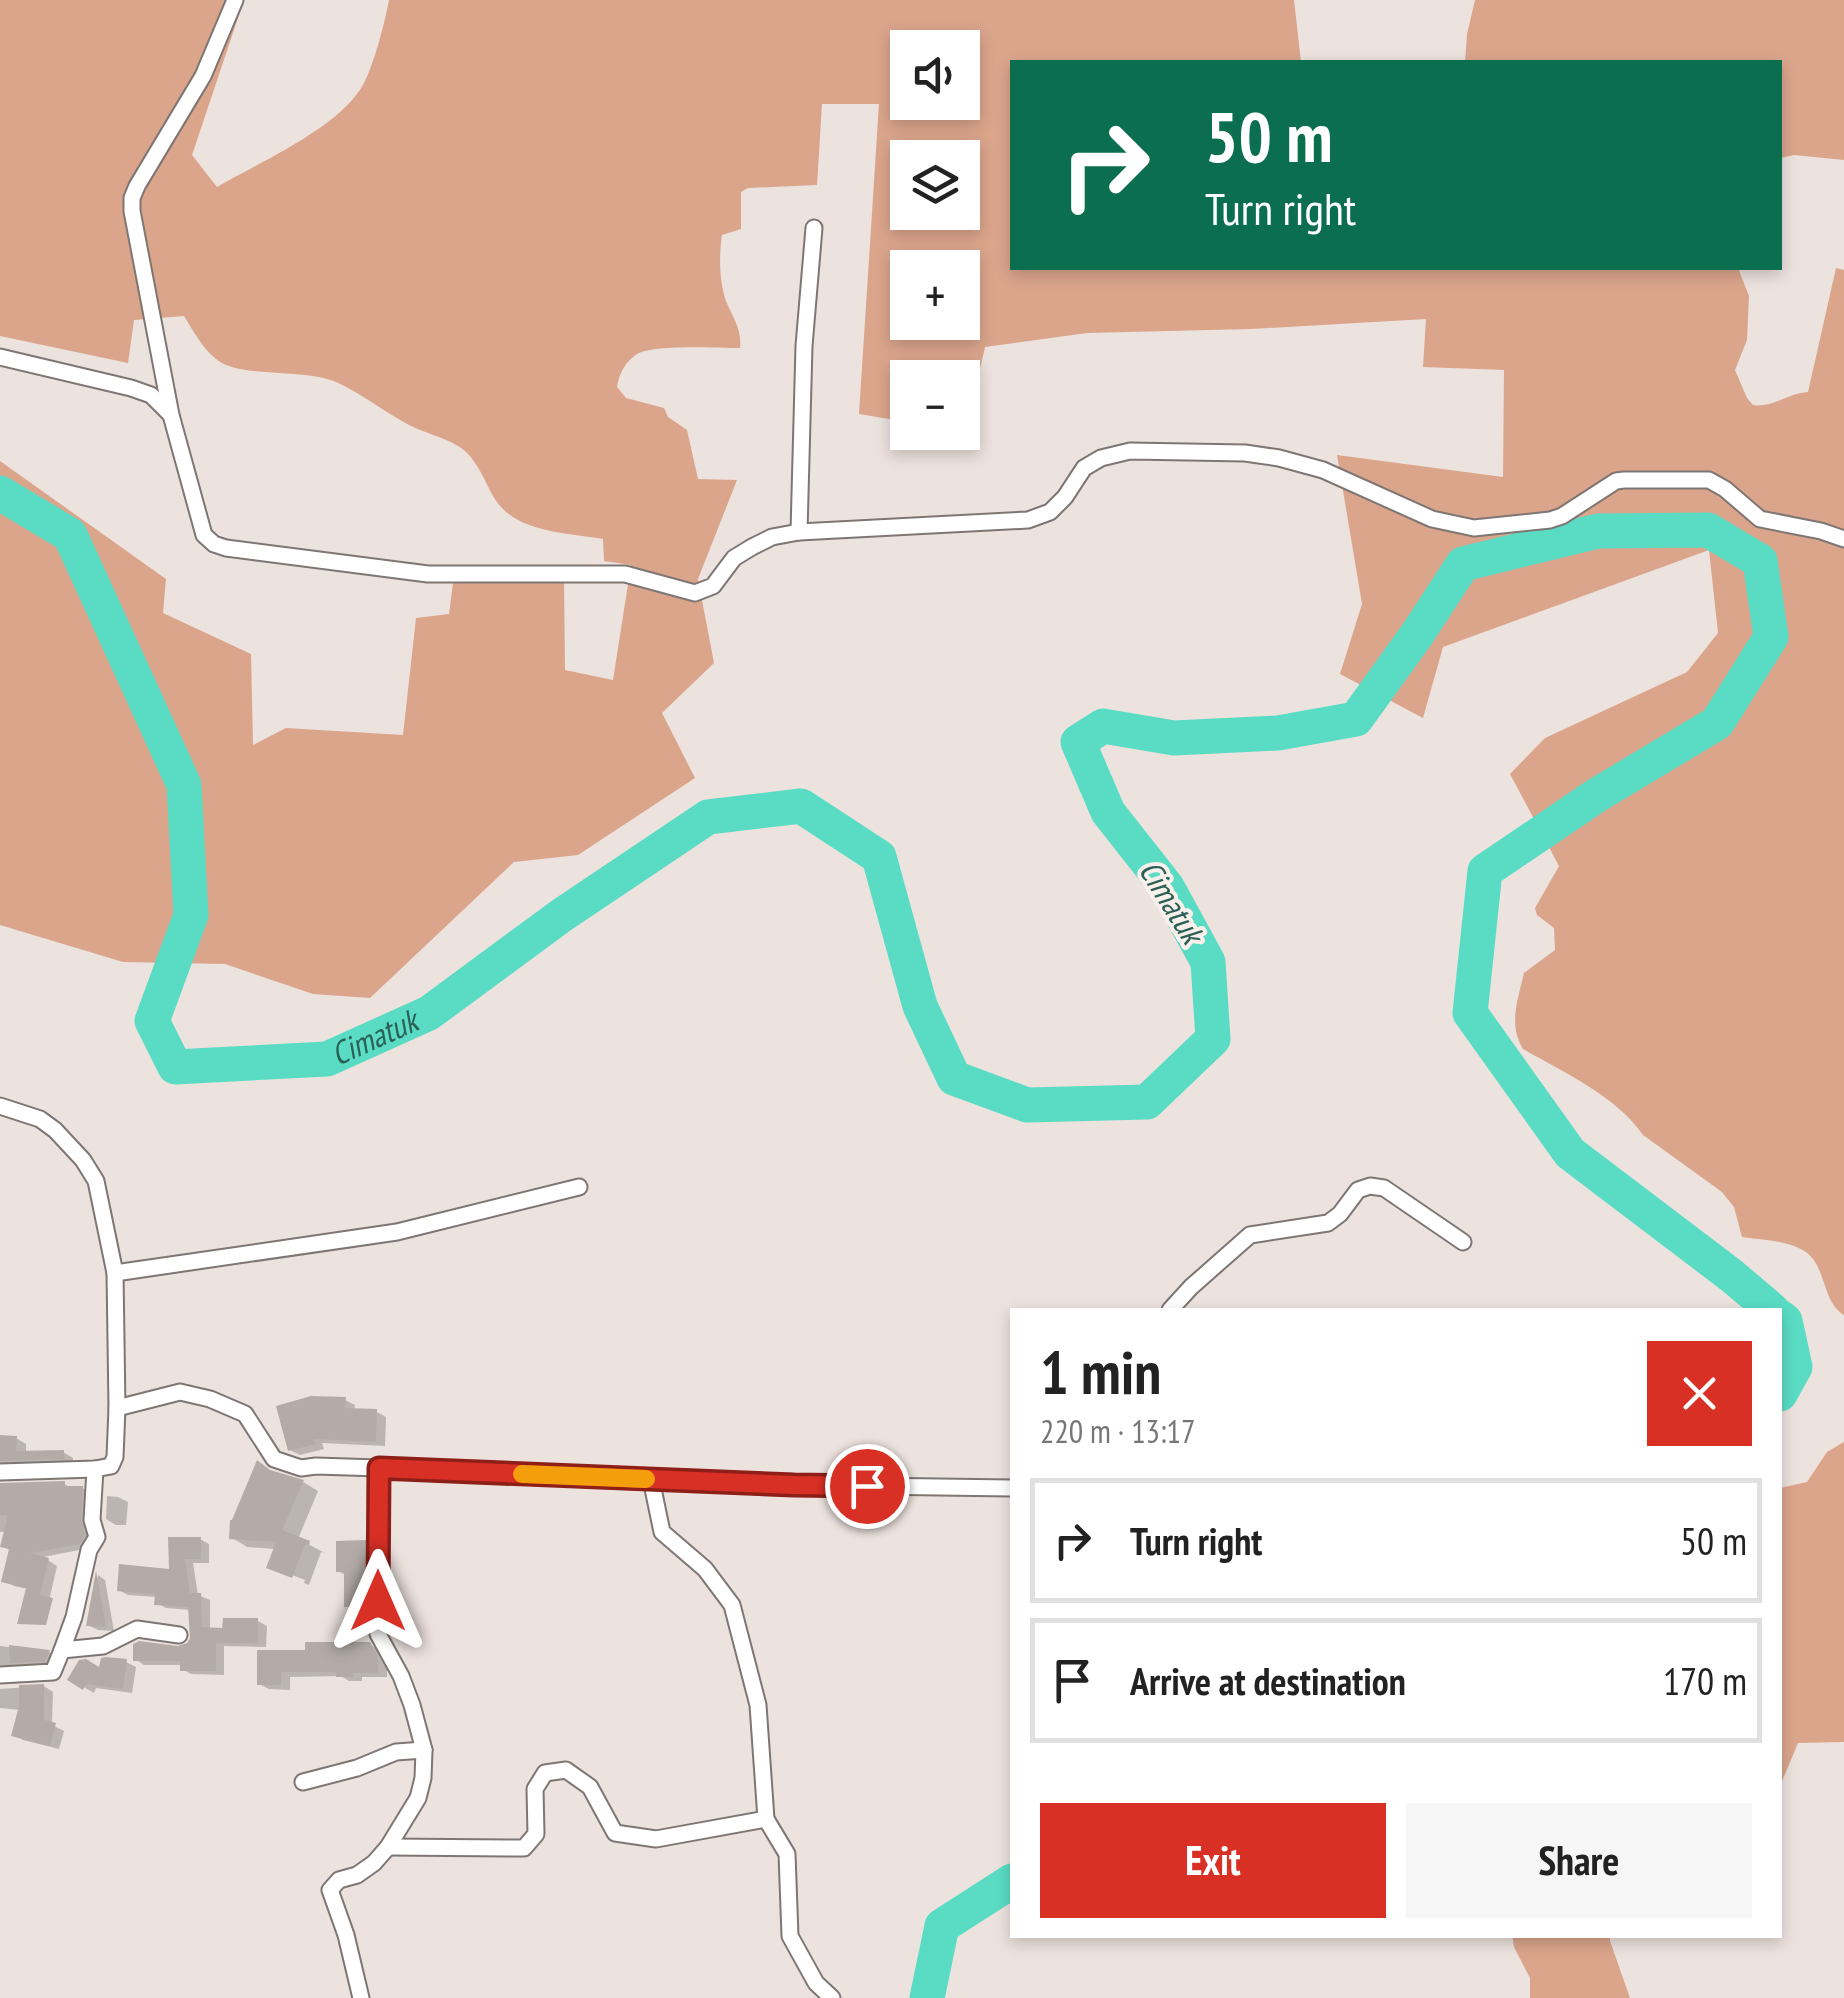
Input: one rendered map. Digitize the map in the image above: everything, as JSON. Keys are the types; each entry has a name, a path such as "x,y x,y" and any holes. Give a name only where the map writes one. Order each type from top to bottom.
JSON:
{"street":[{"path":"235,0 203,76 132,198 171,415 204,535 214,544 428,574 625,574 695,594 713,586 734,558 772,536 1028,520 1050,512 1084,468 1102,458 1130,451 1278,458 1323,470 1432,519 1474,528 1550,520 1616,481 1709,480 1760,519 1844,539"},
{"path":"799,532 804,346 814,228"},
{"path":"0,357 131,388 151,395 171,415"},
{"path":"0,1106 56,1130 96,1181 115,1273 117,1408 115,1458 111,1466 0,1472"},
{"path":"1172,1308 1250,1236 1328,1222 1340,1214 1358,1190 1370,1186 1384,1188 1463,1242"},
{"path":"115,1273 397,1232 579,1187"},
{"path":"117,1408 180,1392 210,1399 245,1414 274,1459 301,1468 794,1485 1010,1488"},
{"path":"361,1998 330,1890 340,1880 357,1875 374,1863 388,1847 418,1798 424,1750 401,1676 378,1634 379,1468"},
{"path":"0,1675 53,1672 97,1537 92,1520 95,1469"},
{"path":"651,1479 662,1532 705,1570 732,1605 758,1705 766,1819 787,1854 790,1936 816,1983 832,1998"},
{"path":"62,1650 102,1646 136,1629 179,1635"},
{"path":"303,1782 357,1768 396,1752 424,1750"},
{"path":"388,1847 524,1848 536,1834 536,1790 544,1773 566,1770 590,1786 615,1833 656,1839 766,1819"}],"shaded area":[{"path":"0,0 244,0 192,155 217,187 319,129 353,99 372,65 389,0 1294,0 1301,60 1010,60 1010,270 1739,270 1749,296 1747,340 1735,370 1747,398 1753,405 1760,405 1808,392 1836,268 1844,270 1844,1315 1832,1302 1818,1267 1806,1252 1784,1243 1742,1237 1734,1207 1722,1192 1643,1135 1604,1097 1523,1049 1516,1031 1524,973 1555,950 1554,928 1537,915 1535,908 1559,866 1510,774 1545,738 1687,672 1718,633 1709,550 1443,647 1423,718 1340,674 1362,604 1337,455 1503,477 1504,370 1423,367 1426,319 1087,333 985,347 980,369 980,360 890,360 890,419 859,414 879,104 822,104 817,185 748,188 741,192 741,229 722,235 722,285 738,329 740,348 645,351 626,365 617,387 626,398 664,408 668,417 687,430 698,479 737,480 698,579 714,663 662,713 695,778 578,855 514,862 370,998 313,994 225,964 123,962 0,925 0,461 166,579 163,613 251,654 253,745 286,728 403,735 416,618 449,614 454,575 564,579 565,670 613,680 631,565 604,561 603,539 546,530 518,520 497,502 465,451 409,425 345,386 323,378 246,370 222,363 205,348 184,316 134,320 128,363 0,336"},
{"path":"1475,0 1844,0 1844,160 1794,155 1782,158 1782,60 1465,60"},
{"path":"1844,1442 1844,1742 1798,1743 1782,1781 1782,1488 1807,1482 1827,1452"},
{"path":"1512,1938 1610,1938 1630,1998 1530,1998 1530,1978"}],"building":[{"path":"311,1396 346,1397 345,1408 377,1409 376,1442 314,1439 316,1444 288,1451 276,1406"},
{"path":"0,1435 17,1436 16,1451 64,1450 64,1459 0,1461"},
{"path":"257,1460 270,1470 304,1480 282,1530 310,1541 292,1578 266,1568 276,1542 229,1539 230,1520"},
{"path":"65,1481 65,1486 83,1486 81,1520 85,1535 80,1544 30,1553 49,1558 40,1595 53,1598 46,1625 17,1624 26,1588 1,1582 9,1549 0,1547 8,1515 0,1515 0,1483"},
{"path":"168,1537 201,1537 201,1559 185,1559 190,1593 201,1593 202,1627 222,1628 223,1618 258,1618 258,1643 216,1643 216,1671 180,1671 180,1661 133,1661 133,1644 139,1641 178,1646 190,1638 188,1607 154,1605 155,1594 117,1591 119,1564 169,1569"},
{"path":"367,1540 367,1589 359,1589 359,1607 344,1607 344,1572 336,1572 336,1541"},
{"path":"96,1571 106,1627 86,1626"},
{"path":"305,1642 370,1642 378,1657 378,1673 336,1677 336,1672 281,1672 281,1685 257,1685 257,1650 305,1650"},
{"path":"9,1645 50,1650 45,1661 10,1663"},
{"path":"101,1658 127,1659 123,1689 86,1684 83,1690 67,1680 79,1660 86,1659 99,1667"},
{"path":"44,1684 44,1720 56,1723 50,1746 11,1736 19,1706 19,1685"}],"waterway":[{"name":"Cimatuk","path":"0,493 70,535 184,785 191,915 152,1021 175,1067 327,1059 429,1013 562,915 708,817 801,806 879,857 920,1006 954,1078 1027,1105 1147,1102 1213,1039 1208,962 1167,887 1108,812 1078,742 1103,726 1174,738 1278,733 1356,719 1463,564 1598,531 1708,530 1760,561 1771,637 1717,723 1597,795 1485,871 1470,1013 1570,1153 1770,1308"},
{"name":"Cimatuk","path":"1782,1319 1795,1367 1782,1390"},
{"name":"Cimatuk","path":"927,1998 942,1926 1010,1882"}],"slow traffic":[{"path":"522,1474 646,1479"}],"route":[{"path":"378,1601 379,1468 867,1486"}]}
